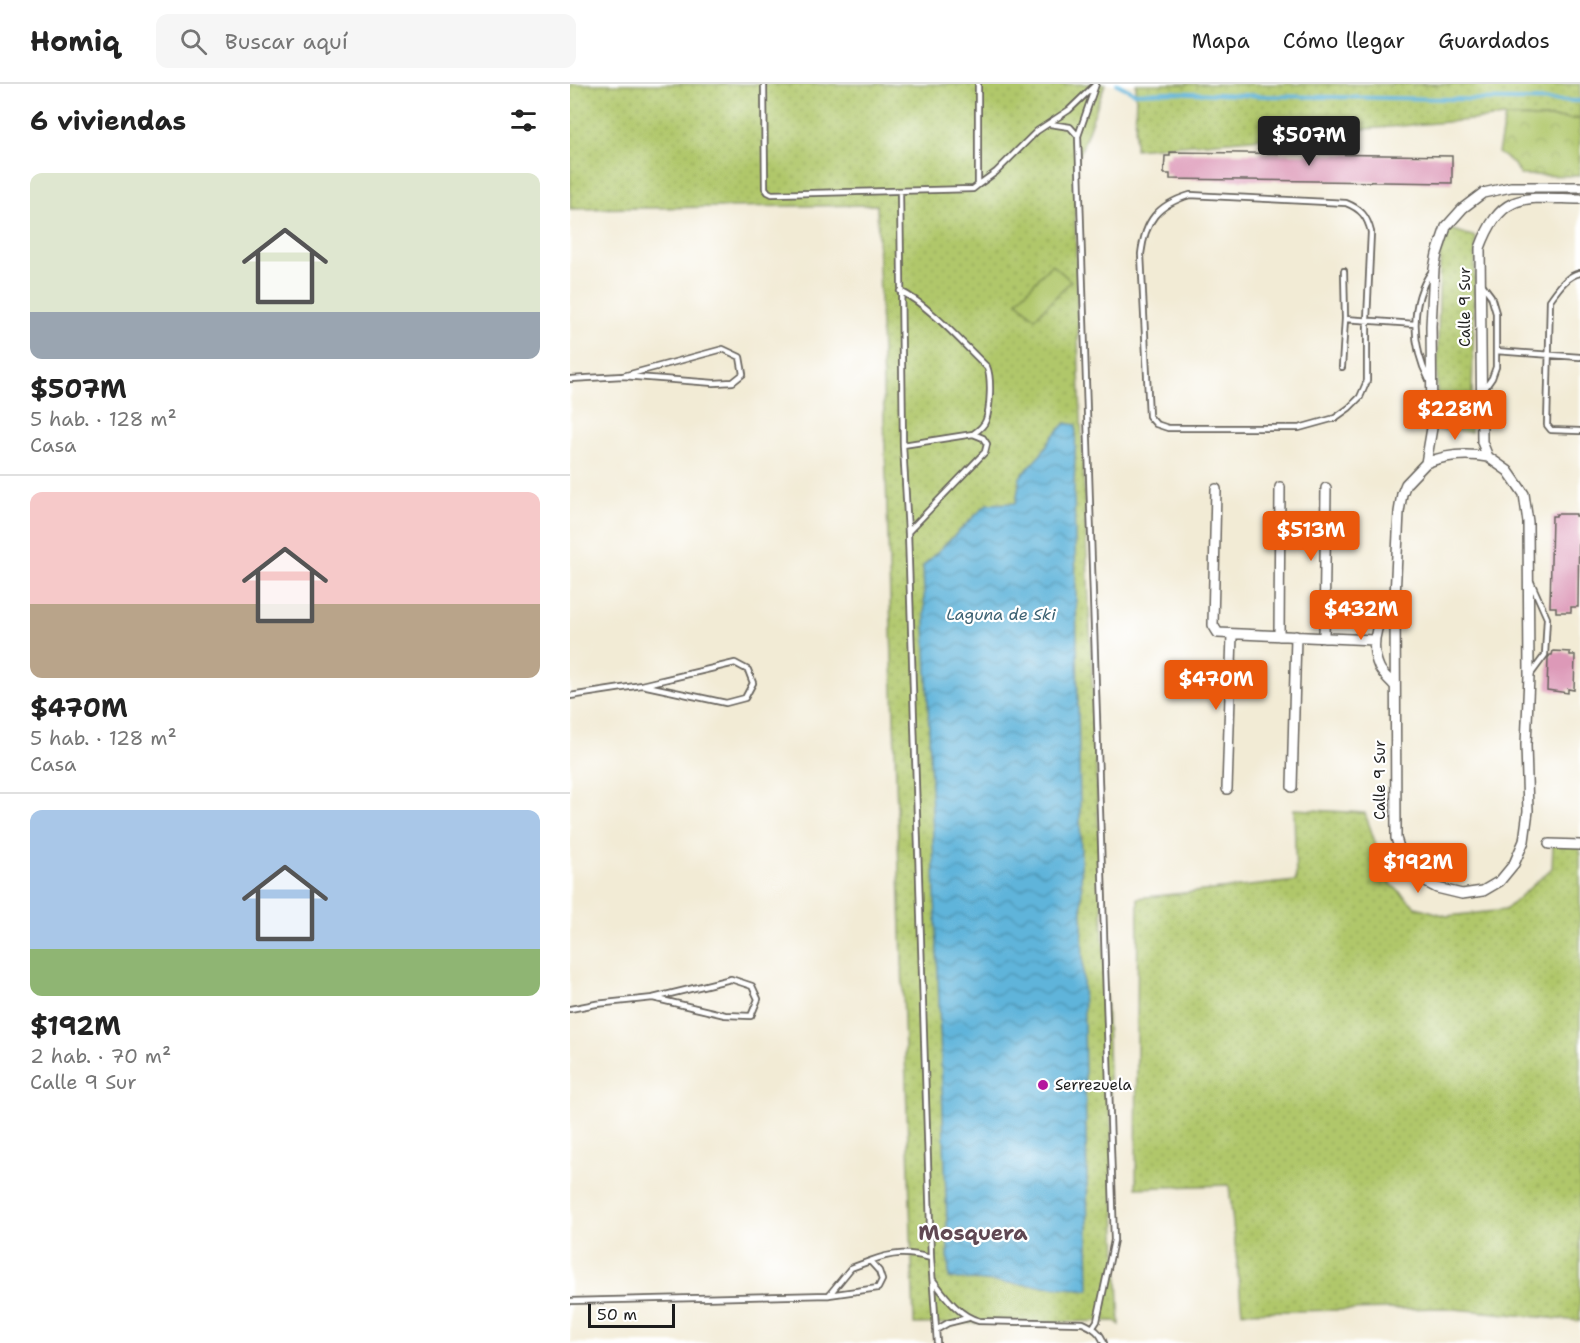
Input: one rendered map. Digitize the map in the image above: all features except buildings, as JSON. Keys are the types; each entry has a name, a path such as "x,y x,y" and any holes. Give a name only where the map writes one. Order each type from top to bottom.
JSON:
{"street":[{"name":"Calle 9 Sur","path":"1580,187 1511,187 1491,190 1476,198 1463,208 1446,227 1434,269 1432,428 1426,463 1406,484 1402,494 1395,597 1396,838 1402,857 1418,878 1437,888 1462,894 1482,891 1500,881 1514,864 1524,842 1528,811 1526,745 1529,676 1528,522 1524,494 1508,471 1488,457 1482,442 1480,248 1488,227 1499,211 1515,202 1536,198 1580,199"},
{"path":"1426,463 1450,455 1475,454 1488,457"},
{"path":"1279,636 1280,487"},
{"path":"1324,638 1326,488"},
{"path":"1216,489 1213,625 1218,633 1374,640"},
{"path":"1394,685 1378,666 1374,640 1380,617 1395,597"},
{"path":"1227,789 1232,635"},
{"path":"1292,787 1296,636"},
{"path":"1549,844 1580,845"}],"lane":[{"path":"764,84 765,188 768,192 973,189 989,178 1028,138 1069,110 1096,85"},
{"path":"978,84 978,185"},
{"path":"1094,1327 1114,1240 1078,136 1096,85"},
{"path":"1047,123 1070,127 1078,136"},
{"path":"900,191 903,445 908,532 931,1258 937,1343"},
{"path":"1190,195 1346,203 1358,207 1368,218 1371,232 1367,320 1367,381 1360,397 1335,418 1299,428 1168,428 1156,424 1149,416 1141,255 1143,235 1149,222 1161,208 1174,200 1190,195"},
{"path":"1431,384 1422,367 1417,348 1415,324 1425,281 1434,269"},
{"path":"1342,367 1345,319 1344,272"},
{"path":"1580,273 1572,274 1550,300 1547,425 1551,430 1580,431"},
{"path":"1480,282 1491,296 1497,312 1496,367 1482,393"},
{"path":"900,291 910,296 987,368 990,374 987,419 982,427 973,434 903,445"},
{"path":"1345,319 1415,324"},
{"path":"570,379 623,376 714,383 733,382 743,374 740,357 723,349 623,376"},
{"path":"1496,351 1580,357"},
{"path":"908,532 985,452 987,444 983,438 973,434"},
{"path":"1529,577 1547,618 1545,655 1529,676"},
{"path":"570,696 642,685 735,663 748,670 753,683 745,698 726,703 642,685"},
{"path":"570,1009 653,998 731,979 752,986 758,999 751,1016 725,1015 653,998"},
{"path":"828,1295 851,1268 870,1261 894,1253 931,1258"},
{"path":"570,1301 828,1295 878,1288 882,1280 879,1271 870,1261"},
{"path":"933,1280 968,1318 979,1321 1083,1323 1094,1327 1104,1343"},
{"path":"936,1330 948,1323 968,1318"}],"green space":[{"path":"570,84 1105,84 1074,170 1079,370 1120,1325 1115,1321 914,1324 877,205 570,209"},
{"path":"1136,84 1580,84 1580,119 1505,117 1135,149"},
{"path":"1505,117 1580,119 1580,176 1520,175 1513,163 1498,153"},
{"path":"1450,229 1476,237 1471,432 1436,430 1440,253"},
{"path":"1052,264 1071,281 1035,318 1017,301"},
{"path":"1294,809 1365,813 1389,882 1416,907 1447,916 1505,910 1552,868 1553,844 1580,846 1580,1321 1444,1308 1242,1312 1229,1185 1136,1188 1138,898 1296,881"}],"water":[{"name":"Laguna de Ski","path":"1066,423 1076,425 1074,489 1089,1290 949,1278 923,566 987,504 1016,503 1020,477"}],"waterway":[{"path":"1117,84 1135,93 1580,101"}],"place":[{"name":"Serrezuela","path":"1043,1085"}],"district":[{"name":"Mosquera","path":"973,1233"}]}
